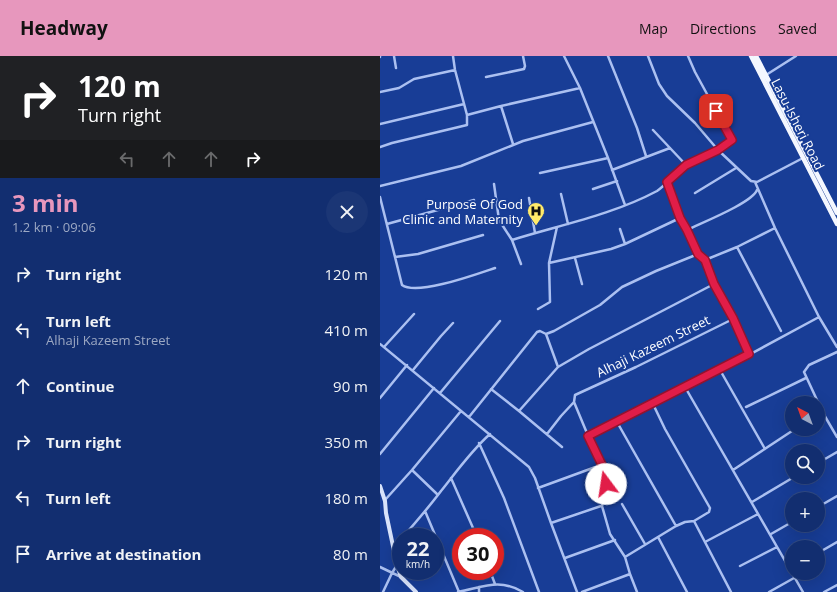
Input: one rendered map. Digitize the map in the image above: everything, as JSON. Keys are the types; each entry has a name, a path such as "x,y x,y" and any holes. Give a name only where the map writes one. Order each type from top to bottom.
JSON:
{"main road":[{"name":"Lasu-Isheri Road","path":"751,56 837,224"},
{"name":"Lasu-Isheri Road","path":"756,56 837,213"}],"street":[{"path":"394,56 396,68"},
{"path":"380,147 467,125 467,115 452,56"},
{"path":"486,77 524,69 525,66 523,56"},
{"path":"564,56 580,88 625,205"},
{"path":"608,56 637,128 646,156"},
{"path":"648,56 662,91 695,123 736,168 754,182 819,317 837,347"},
{"path":"512,240 568,224 625,205 657,190 686,165 718,150 732,140 695,72 688,56"},
{"path":"766,75 796,56"},
{"path":"380,92 399,88 414,79 455,70"},
{"path":"467,115 580,88"},
{"path":"380,124 464,104"},
{"path":"501,106 513,144"},
{"path":"380,186 461,166 501,151 513,144 593,122"},
{"path":"653,130 686,165"},
{"path":"612,170 670,148"},
{"path":"540,173 608,158"},
{"path":"754,182 803,158"},
{"path":"695,193 736,168"},
{"path":"593,189 617,181"},
{"path":"667,182 680,218 698,254 705,260 714,284 733,318 749,354"},
{"path":"494,184 499,220 512,240 521,264"},
{"path":"687,230 746,202 755,194 757,190"},
{"path":"562,194 568,224"},
{"path":"380,197 402,285 405,287 420,288 433,286 495,268"},
{"path":"529,198 535,233"},
{"path":"387,224 474,200"},
{"path":"549,263 611,249 680,218"},
{"path":"538,309 550,302 549,263 557,227"},
{"path":"705,260 737,247 775,228"},
{"path":"620,229 625,244"},
{"path":"395,256 418,254 483,235"},
{"path":"737,247 781,331"},
{"path":"546,334 600,305 622,287 698,254"},
{"path":"575,258 582,284"},
{"path":"519,410 558,367 589,349 714,284"},
{"path":"384,347 414,314"},
{"path":"588,436 720,370 819,317"},
{"name":"Alhaji Kazeem Street","path":"547,434 560,416 574,402 575,395 579,392 636,367 733,318"},
{"path":"440,393 500,321"},
{"path":"413,370 453,323"},
{"path":"469,416 537,332 540,331 546,334 558,367"},
{"path":"380,344 529,467 535,478 550,523 565,558 577,592"},
{"path":"815,396 804,372 809,365 837,352"},
{"path":"380,398 407,366"},
{"path":"720,370 764,449"},
{"path":"746,408 806,378"},
{"path":"686,387 785,560"},
{"path":"380,454 434,388"},
{"path":"491,389 519,410 562,447"},
{"path":"574,402 602,465 606,484 602,506 610,534 625,557 637,592"},
{"path":"625,557 676,526 684,522 694,521 709,512 710,508 665,429 653,404"},
{"path":"385,501 461,411"},
{"path":"825,416 837,437"},
{"path":"617,422 676,526"},
{"path":"411,528 479,443 490,434"},
{"path":"733,470 785,435"},
{"path":"479,443 504,498 540,592"},
{"path":"825,459 837,452"},
{"path":"538,488 602,465"},
{"path":"412,470 438,495"},
{"path":"451,478 473,528"},
{"path":"752,502 785,482"},
{"path":"380,486 385,501 392,543"},
{"path":"825,503 837,496"},
{"path":"622,504 645,544"},
{"path":"550,523 602,506"},
{"path":"425,511 458,592 495,584 513,586 523,592"},
{"path":"705,542 758,514"},
{"path":"694,521 731,592"},
{"path":"771,534 785,526"},
{"path":"658,537 687,592"},
{"path":"565,558 615,540"},
{"path":"825,549 837,542"},
{"path":"740,566 777,547"},
{"path":"380,567 392,572 383,592"},
{"path":"582,592 630,574"},
{"path":"404,580 416,592"},
{"path":"493,580 495,584"},
{"path":"769,592 790,580"},
{"path":"795,580 803,592"},
{"path":"824,592 837,585"},
{"path":"478,587 479,592"}],"place":[{"name":"Purpose Of God Clinic and Maternity","path":"536,226"}],"route":[{"path":"606,484 602,465 588,436 749,354 733,318 714,284 705,260 698,254 680,218 667,182 686,165 718,150 732,140 716,111"}]}
